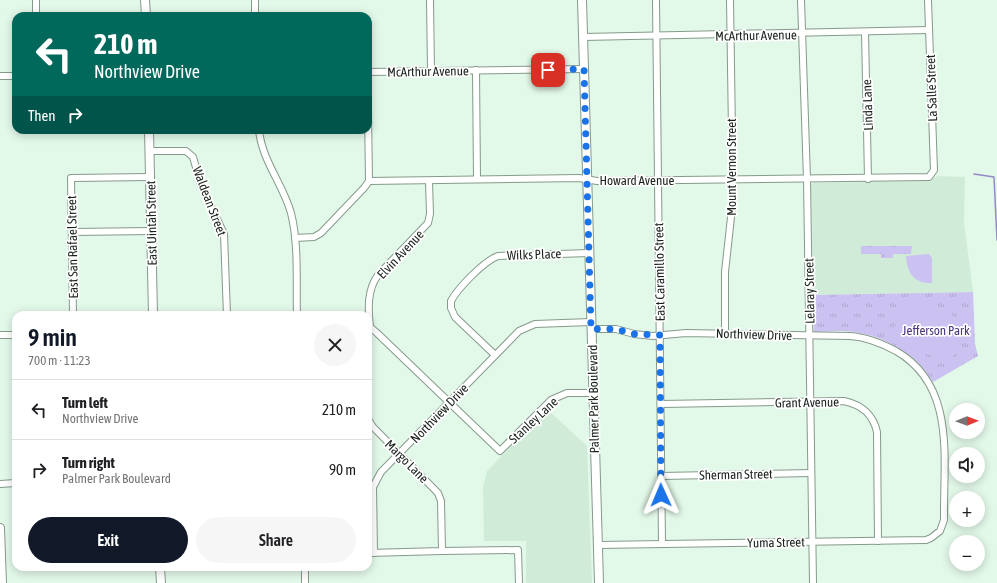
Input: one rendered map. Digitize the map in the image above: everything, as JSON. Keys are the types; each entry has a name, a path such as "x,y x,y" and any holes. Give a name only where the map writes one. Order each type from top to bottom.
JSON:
{"main road":[{"path":"145,0 146,12"},
{"name":"Palmer Park Boulevard","path":"582,0 599,583"},
{"name":"East Uintah Street","path":"148,134 153,311"},
{"path":"0,528 2,583"},
{"path":"160,571 161,583"}],"street":[{"path":"36,0 36,12"},
{"path":"255,0 255,12"},
{"path":"430,0 431,70"},
{"name":"East Caramillo Street","path":"656,0 662,544"},
{"name":"Mount Vernon Street","path":"725,334 725,272 732,199 730,0"},
{"name":"Lelaray Street","path":"801,0 807,179 813,583"},
{"name":"La Salle Street","path":"928,0 934,170 932,175"},
{"name":"McArthur Avenue","path":"583,37 656,37 930,30"},
{"name":"Linda Lane","path":"864,32 868,179"},
{"name":"McArthur Avenue","path":"372,72 584,69"},
{"path":"476,70 477,179"},
{"path":"0,76 12,76"},
{"path":"260,134 265,156 289,208 294,238 297,311"},
{"path":"294,238 314,237 321,233 364,188 369,181 368,134"},
{"name":"Waldean Street","path":"149,151 186,151 193,157 201,185 224,234 227,311"},
{"name":"Howard Avenue","path":"369,181 578,178 587,180 868,179 926,177 932,175"},
{"name":"East San Rafael Street","path":"73,311 71,178 150,177"},
{"name":"Elvin Avenue","path":"369,311 369,295 372,285 378,275 428,223 430,214 429,181"},
{"path":"72,232 151,231"},
{"name":"Wilks Place","path":"495,355 452,312 451,301 458,291 487,261 498,256 589,253"},
{"name":"Northview Drive","path":"372,520 373,487 381,472 519,331 529,325 591,325 616,329 634,334 660,335 686,333 850,336 875,341 902,355 925,378 935,393 942,421 944,520"},
{"path":"372,330 449,403"},
{"path":"0,335 12,335"},
{"name":"Stanley Lane","path":"449,403 500,452 551,400 567,393 593,393"},
{"name":"Grant Avenue","path":"661,404 810,402 851,403 863,409 872,419 877,432 878,541"},
{"name":"Margo Lane","path":"372,425 432,485 441,501 442,551"},
{"name":"Sherman Street","path":"661,476 811,473"},
{"path":"0,484 12,484"},
{"name":"Yuma Street","path":"598,545 878,541 932,538 940,531 944,520"},
{"path":"372,553 518,550 519,583"},
{"path":"305,571 305,583"}],"shaded area":[{"path":"938,176 965,177 964,222 973,292 813,295 811,185 814,183 927,181"},
{"path":"547,409 587,446 592,583 526,583 526,541 484,541 483,487 487,471"}],"green space":[{"path":"861,246 912,246 911,254 893,254 893,258 881,258 881,254 861,254"},
{"path":"929,254 932,258 932,283 920,282 910,272 906,256"},
{"name":"Jefferson Park","path":"973,292 975,344 978,356 933,382 918,363 909,355 888,342 866,334 849,331 814,332 813,295"},
{"path":"912,294 970,325 948,365 891,334"}],"waterway":[{"path":"974,174 994,177 997,240"}],"route":[{"path":"548,70 584,69 591,329 616,329 634,334 653,336 660,335 661,495"}]}
